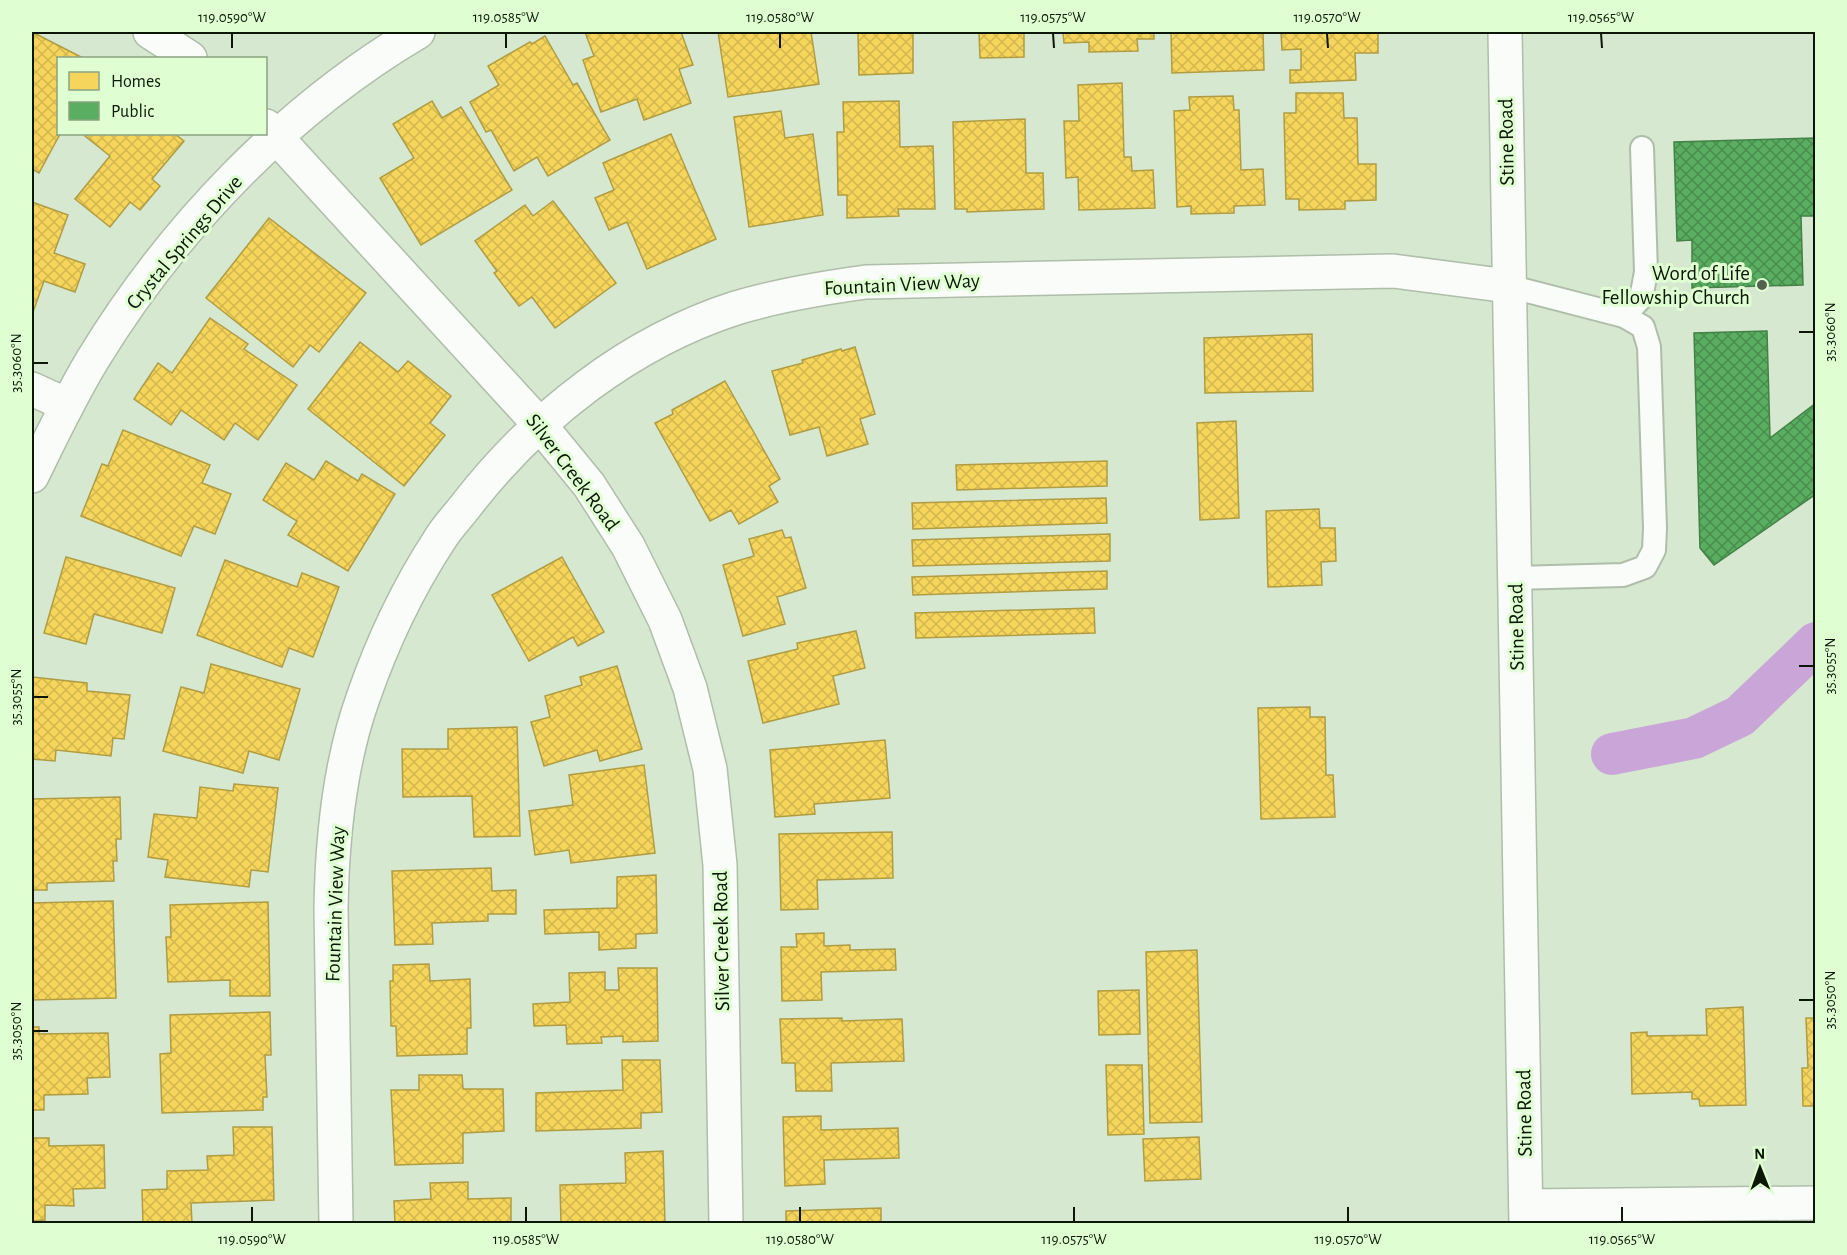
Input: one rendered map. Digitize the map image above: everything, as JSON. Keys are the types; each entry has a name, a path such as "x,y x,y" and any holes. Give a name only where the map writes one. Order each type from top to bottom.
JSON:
{"street":[{"path":"150,32 188,57"},
{"name":"Crystal Springs Drive","path":"32,477 67,405 94,358 151,274 271,132 391,48 418,32"},
{"name":"Stine Road","path":"1505,32 1526,1215"},
{"name":"Silver Creek Road","path":"271,132 539,424 588,485 622,537 665,620 690,688 710,769 720,865 726,1224"},
{"name":"Fountain View Way","path":"336,1224 332,864 343,775 362,699 396,616 440,538 489,477 539,424 599,377 664,338 735,308 799,291 866,282 1393,271 1508,286"},
{"path":"32,389 67,405"},
{"path":"1526,1215 1815,1203"}],"lane":[{"path":"1624,316 1641,298 1646,272 1642,148"},
{"path":"1508,286 1624,316 1643,327 1649,347 1655,528 1654,550 1645,567 1623,575 1515,578"}],"building: Homes":[{"path":"32,32 81,57 57,57 57,135 59,135 39,173 32,169"},
{"path":"585,32 681,32 693,65 679,69 691,103 644,120 637,99 601,112 583,60 594,56"},
{"path":"718,32 811,32 819,84 728,97"},
{"path":"858,32 928,33 913,33 913,73 859,75"},
{"path":"979,32 1024,32 1024,57 980,58"},
{"path":"1063,32 1154,32 1154,39 1137,39 1138,51 1089,52 1089,42 1064,43"},
{"path":"1171,32 1263,32 1264,70 1172,73"},
{"path":"1281,32 1378,32 1378,53 1355,53 1356,80 1290,83 1290,70 1301,70 1301,49 1282,50"},
{"path":"545,36 573,85 577,83 610,140 548,176 537,157 514,171 491,130 486,132 470,102 499,85 488,66"},
{"path":"1122,83 1124,157 1131,157 1132,171 1153,170 1155,208 1079,210 1078,177 1066,178 1064,121 1079,121 1078,85"},
{"path":"1296,93 1343,93 1344,118 1357,118 1358,164 1376,164 1376,200 1345,201 1345,209 1299,210 1299,199 1286,199 1284,113 1296,113"},
{"path":"1233,96 1234,110 1239,110 1241,170 1263,169 1265,205 1234,206 1234,213 1191,214 1191,206 1177,207 1174,111 1190,110 1189,97"},
{"path":"432,101 442,118 461,107 512,190 421,245 380,178 414,158 393,124"},
{"path":"899,101 900,147 933,146 935,209 898,209 899,216 847,218 847,195 838,195 837,132 844,132 843,102"},
{"path":"781,111 785,138 813,134 823,215 749,227 734,117"},
{"path":"1025,119 1026,173 1043,173 1044,209 967,212 967,209 955,209 953,122"},
{"path":"671,134 716,239 647,269 627,222 609,230 595,198 614,190 603,163"},
{"path":"176,135 184,141 152,179 160,186 140,210 130,202 110,227 75,199 110,156 85,136"},
{"path":"553,201 616,283 555,328 532,297 519,306 494,273 497,271 475,241 525,205 533,216"},
{"path":"32,202 68,215 54,253 85,264 75,292 44,281 32,315"},
{"path":"269,218 366,293 319,352 310,345 293,367 206,298"},
{"path":"210,318 248,344 244,349 297,385 258,440 235,423 224,440 181,410 171,425 134,399 158,363 172,373"},
{"path":"1312,334 1313,391 1205,393 1204,338"},
{"path":"360,342 398,372 408,361 451,396 430,423 445,435 404,486 308,409"},
{"path":"855,347 875,414 860,419 868,444 827,456 819,427 790,435 772,371 803,363 802,360"},
{"path":"725,381 780,479 769,486 778,502 739,524 731,510 710,521 655,423 673,414 672,410"},
{"path":"1236,421 1239,518 1200,520 1197,423"},
{"path":"123,430 210,465 202,483 231,494 215,534 194,526 181,556 81,516 102,464 108,466"},
{"path":"326,461 358,481 362,474 395,494 348,571 288,535 297,521 263,500 286,463 314,480"},
{"path":"1107,461 1107,486 957,490 956,465"},
{"path":"1106,498 1107,523 913,529 912,503"},
{"path":"1319,509 1320,528 1335,528 1336,561 1321,562 1322,585 1268,587 1266,511"},
{"path":"782,530 785,538 791,537 806,588 777,597 785,624 743,636 723,565 754,556 749,539"},
{"path":"1110,534 1110,561 913,566 912,540"},
{"path":"66,557 175,588 162,633 94,614 86,644 44,633"},
{"path":"562,557 604,632 578,646 573,637 529,661 492,595"},
{"path":"225,560 297,587 302,573 339,587 313,657 289,648 282,667 197,635"},
{"path":"1107,571 1107,589 913,595 912,577"},
{"path":"1094,608 1095,633 916,638 915,613"},
{"path":"856,631 865,668 833,676 839,704 763,723 748,661 798,649 797,643"},
{"path":"211,664 300,689 279,760 249,751 243,773 163,751 181,687 204,693"},
{"path":"617,666 642,749 600,761 597,750 544,766 531,722 550,717 545,696 582,685 580,677"},
{"path":"32,677 87,683 87,691 130,695 124,739 113,738 111,756 56,750 55,761 32,759"},
{"path":"1310,707 1310,717 1325,717 1326,775 1333,775 1335,817 1261,819 1258,708"},
{"path":"517,727 520,836 474,837 472,796 403,797 402,749 448,749 448,729"},
{"path":"885,740 890,798 814,804 815,814 775,817 770,750"},
{"path":"644,765 655,853 571,863 569,850 535,855 529,811 573,805 569,775"},
{"path":"234,784 278,788 268,872 251,870 249,887 165,877 168,860 148,857 154,814 197,818 200,787 233,791"},
{"path":"120,797 121,839 116,839 117,861 113,861 114,881 47,883 47,890 32,890 32,799"},
{"path":"892,832 893,878 817,880 818,909 781,910 779,834"},
{"path":"491,868 492,891 516,890 516,914 488,914 488,921 432,923 433,944 395,945 392,871"},
{"path":"656,875 657,933 636,934 636,948 599,950 599,932 545,934 544,910 617,908 617,877"},
{"path":"113,901 116,998 32,1000 32,903"},
{"path":"268,902 270,996 230,996 230,980 168,982 166,937 171,937 170,905"},
{"path":"824,933 824,946 850,945 850,950 895,949 896,970 821,972 822,1000 782,1001 781,947 797,947 796,934"},
{"path":"1197,950 1202,1122 1150,1123 1146,952"},
{"path":"429,964 430,981 470,979 471,1028 467,1028 467,1054 397,1056 396,1026 391,1026 390,981 393,981 393,965"},
{"path":"618,968 657,968 658,1041 623,1042 623,1036 601,1037 602,1043 567,1044 566,1025 534,1026 533,1004 570,1002 569,973 605,972 605,990 619,990"},
{"path":"1139,990 1140,1034 1099,1035 1098,991"},
{"path":"1743,1007 1746,1105 1700,1106 1699,1099 1692,1099 1692,1092 1632,1094 1631,1033 1647,1032 1647,1036 1707,1035 1706,1009"},
{"path":"270,1012 271,1055 265,1055 267,1097 263,1097 263,1110 162,1113 160,1054 171,1053 170,1015"},
{"path":"842,1018 842,1021 902,1019 904,1061 831,1063 832,1091 796,1091 795,1063 782,1063 780,1019"},
{"path":"1806,1018 1816,1018 1816,1106 1803,1106 1802,1068 1808,1068"},
{"path":"32,1027 39,1027 39,1034 108,1033 110,1077 87,1078 88,1094 44,1095 44,1110 32,1110"},
{"path":"622,1060 660,1060 662,1112 641,1113 641,1128 536,1131 536,1093 623,1090"},
{"path":"1106,1065 1142,1065 1144,1134 1108,1135"},
{"path":"419,1075 462,1075 463,1089 503,1089 504,1131 463,1133 463,1163 395,1165 391,1090 419,1090"},
{"path":"821,1116 821,1130 898,1128 899,1158 824,1160 825,1184 785,1186 783,1117"},
{"path":"233,1127 272,1127 274,1200 191,1203 192,1224 143,1224 142,1190 167,1189 167,1171 208,1170 207,1156 234,1155"},
{"path":"1199,1137 1201,1179 1145,1181 1143,1139"},
{"path":"32,1138 49,1138 49,1146 104,1145 105,1188 73,1189 74,1206 45,1205 45,1220 32,1221"},
{"path":"663,1151 665,1224 561,1224 560,1185 626,1183 625,1153"},
{"path":"468,1182 468,1199 511,1198 511,1224 395,1224 394,1201 431,1199 430,1183"},
{"path":"881,1208 881,1224 786,1224 786,1211"}],"building: Public":[{"path":"1816,138 1816,216 1801,216 1803,285 1692,288 1692,240 1677,241 1674,142"},
{"path":"1767,331 1770,438 1816,403 1816,494 1714,565 1700,548 1694,333"}],"waterway":[{"path":"1612,754 1694,738 1740,716 1816,643"}],"place":[{"name":"Word of Life Fellowship Church","path":"1762,285"}]}
